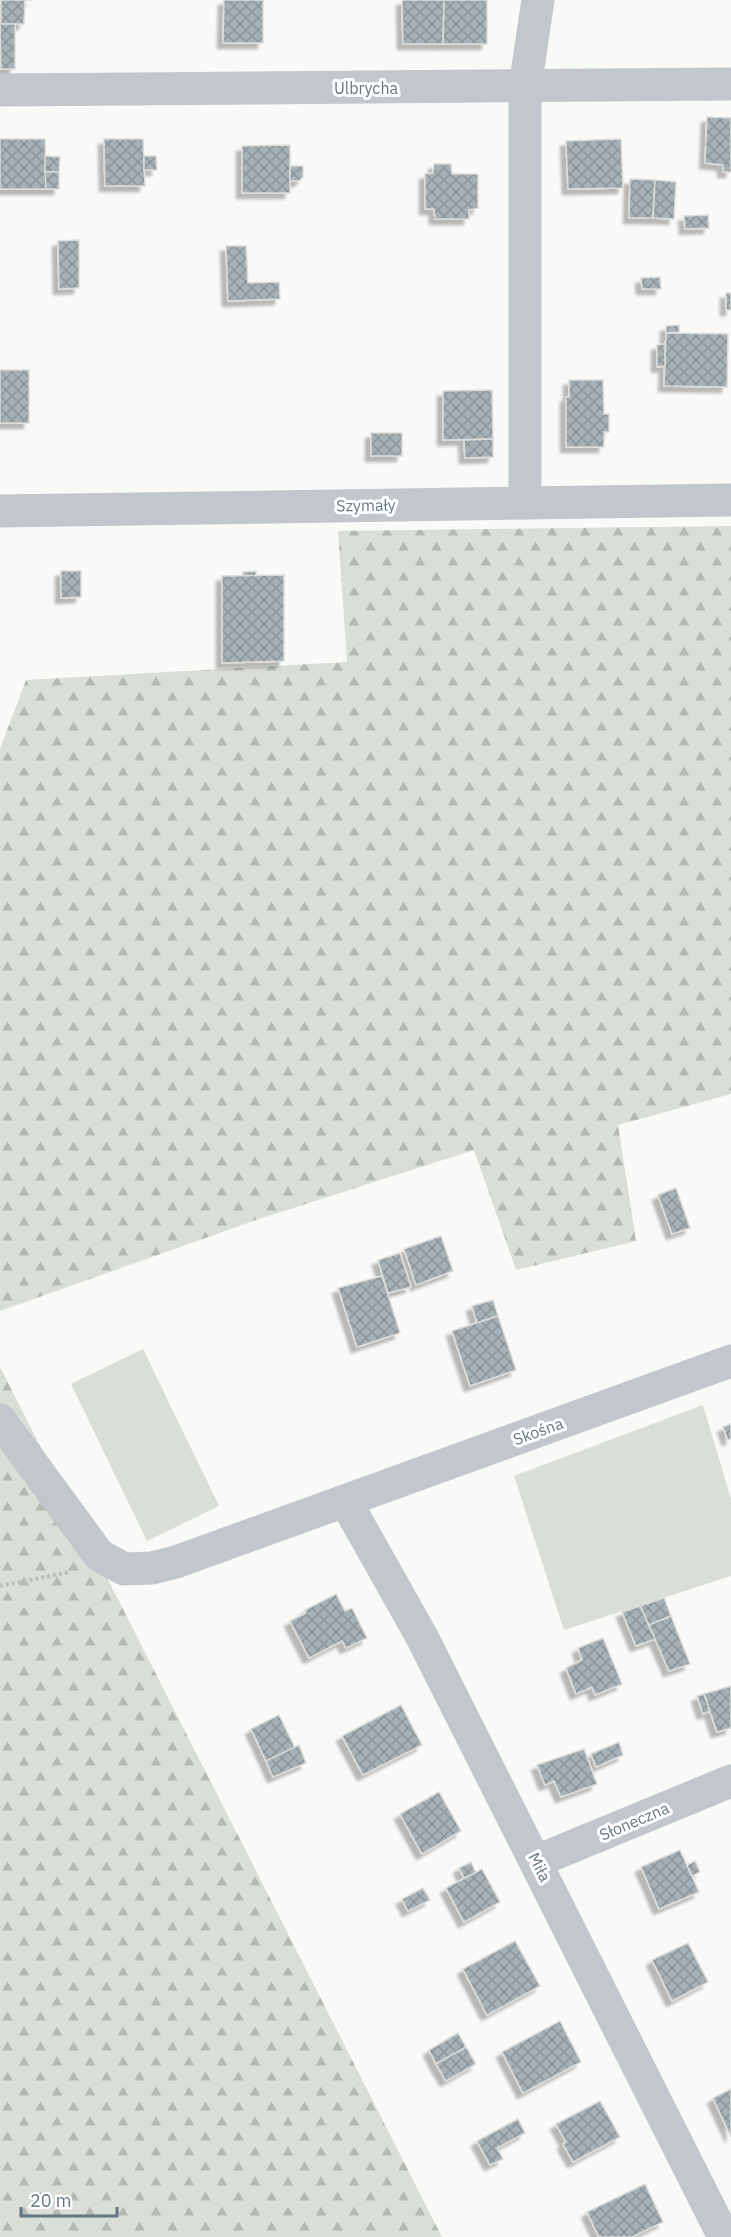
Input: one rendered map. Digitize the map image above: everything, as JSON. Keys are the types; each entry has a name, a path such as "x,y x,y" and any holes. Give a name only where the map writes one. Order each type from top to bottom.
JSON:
{"street":[{"path":"525,503 525,87 538,0"},
{"name":"Ulbrycha","path":"0,90 731,84"},
{"name":"Szymały","path":"0,511 731,500"},
{"name":"Skośna","path":"113,1563 124,1569 152,1568 168,1564 346,1502 731,1361"},
{"path":"0,1420 99,1555 113,1563"},
{"name":"Miła","path":"346,1502 422,1637 537,1861 724,2237"},
{"name":"Słoneczna","path":"537,1861 731,1781"}],"path":[{"path":"0,1586 113,1563"}],"green space":[{"path":"731,526 731,1094 618,1125 636,1241 516,1270 474,1150 259,1219 0,1311 0,749 26,680 347,662 338,531"},
{"path":"143,1349 219,1506 147,1541 71,1384"},
{"path":"0,1367 442,2237 0,2237"},
{"path":"703,1405 731,1499 731,1576 564,1630 514,1476"}],"building":[{"path":"1,0 25,0 24,24 1,24"},
{"path":"224,0 263,0 263,43 223,43"},
{"path":"402,0 444,0 443,44 403,44"},
{"path":"444,0 487,0 487,44 443,44"},
{"path":"0,24 15,24 15,69 1,69"},
{"path":"707,117 731,118 731,172 723,172 723,165 705,163"},
{"path":"0,139 45,139 46,189 0,189"},
{"path":"104,139 143,139 145,186 105,186"},
{"path":"621,139 623,188 568,189 566,141"},
{"path":"290,145 290,193 242,193 242,146"},
{"path":"45,156 60,157 59,172 45,172"},
{"path":"144,156 156,156 157,170 144,170"},
{"path":"434,164 451,164 452,174 478,174 478,208 469,210 469,219 435,219 434,209 425,209 425,174 433,173"},
{"path":"290,166 303,166 303,177 299,181 290,181"},
{"path":"45,172 59,172 59,189 46,189"},
{"path":"630,179 655,180 653,218 629,218"},
{"path":"655,180 676,182 674,219 653,218"},
{"path":"708,215 709,228 685,229 684,216"},
{"path":"79,240 79,288 59,289 58,241"},
{"path":"226,246 246,246 248,283 279,282 280,299 228,301"},
{"path":"660,277 661,289 642,289 641,278"},
{"path":"726,293 731,293 731,310 726,310"},
{"path":"679,325 679,332 666,333 666,326"},
{"path":"666,333 728,334 727,387 664,386"},
{"path":"665,344 665,366 657,367 657,345"},
{"path":"0,370 29,370 29,423 0,423"},
{"path":"569,380 603,380 604,414 609,414 609,432 604,432 604,447 566,447 566,397 569,397"},
{"path":"492,390 493,439 443,440 443,391"},
{"path":"371,433 402,433 402,456 371,456"},
{"path":"493,439 493,457 465,458 464,440"},
{"path":"61,571 81,571 81,597 61,598"},
{"path":"256,571 256,580 244,581 243,572"},
{"path":"284,575 284,661 222,663 222,576"},
{"path":"676,1188 690,1228 672,1234 658,1195"},
{"path":"441,1236 453,1271 416,1285 404,1249"},
{"path":"400,1253 411,1287 388,1293 378,1260"},
{"path":"382,1276 400,1333 357,1347 338,1288"},
{"path":"493,1300 498,1316 477,1323 472,1306"},
{"path":"498,1316 516,1370 470,1386 452,1331"},
{"path":"731,1424 731,1439 728,1440 723,1427"},
{"path":"336,1594 345,1611 352,1608 367,1638 346,1648 342,1641 309,1658 290,1621 306,1613 305,1610"},
{"path":"664,1598 671,1616 649,1625 640,1606"},
{"path":"640,1606 655,1639 636,1646 622,1612"},
{"path":"671,1616 690,1664 669,1671 649,1625"},
{"path":"603,1638 622,1684 595,1695 592,1687 576,1694 566,1668 582,1660 578,1648"},
{"path":"731,1686 731,1728 717,1732 704,1694"},
{"path":"704,1694 710,1711 703,1714 697,1696"},
{"path":"401,1705 422,1745 363,1775 342,1736"},
{"path":"279,1715 295,1748 266,1761 251,1729"},
{"path":"619,1742 623,1755 596,1767 591,1754"},
{"path":"299,1745 306,1763 273,1777 266,1761"},
{"path":"584,1749 597,1784 561,1797 554,1781 545,1785 537,1765"},
{"path":"439,1792 461,1831 422,1854 400,1814"},
{"path":"680,1850 699,1892 659,1909 641,1867"},
{"path":"695,1861 700,1872 692,1876 687,1865"},
{"path":"471,1862 476,1873 464,1878 459,1868"},
{"path":"482,1869 500,1902 464,1922 446,1888"},
{"path":"423,1888 430,1900 408,1911 402,1899"},
{"path":"515,1941 540,1986 487,2015 463,1969"},
{"path":"688,1943 708,1982 672,2001 652,1960"},
{"path":"560,2021 581,2062 523,2093 502,2052"},
{"path":"458,2033 466,2047 436,2064 429,2050"},
{"path":"466,2047 476,2064 446,2081 436,2064"},
{"path":"731,2089 731,2137 713,2098"},
{"path":"600,2101 620,2137 573,2162 556,2124"},
{"path":"518,2119 525,2133 497,2148 503,2159 490,2165 477,2141"},
{"path":"645,2184 663,2222 632,2237 599,2237 587,2212"}]}
